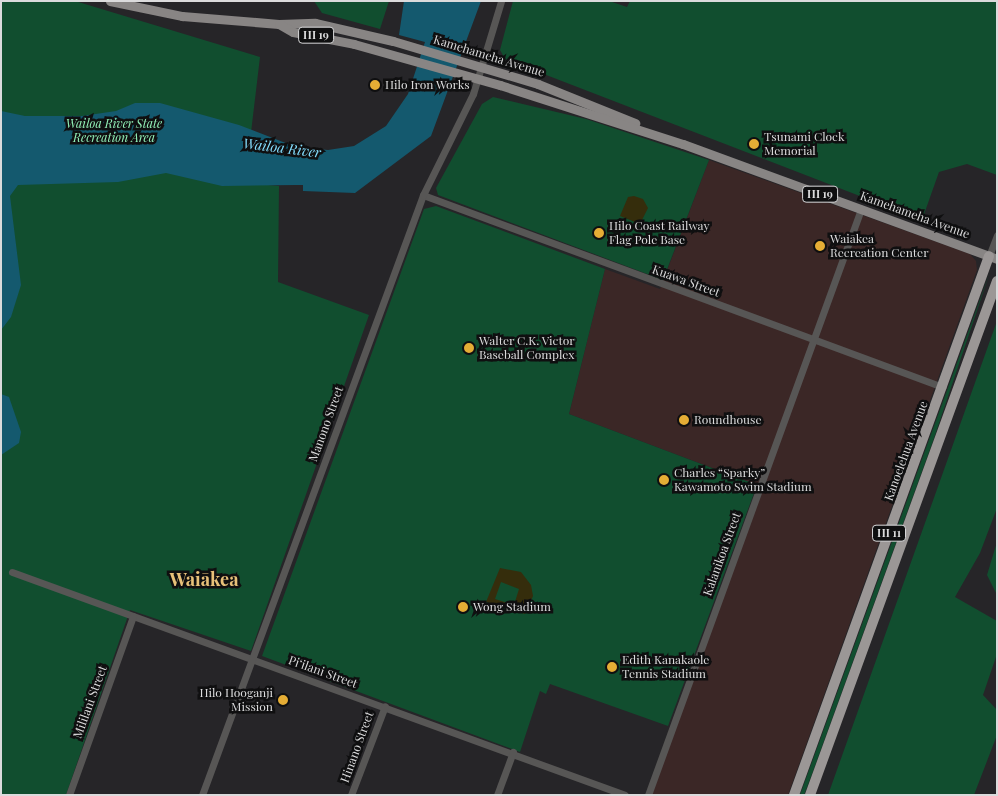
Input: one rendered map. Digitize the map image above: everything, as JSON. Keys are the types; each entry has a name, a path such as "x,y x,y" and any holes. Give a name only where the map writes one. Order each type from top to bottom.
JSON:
{"highway":[{"name":"Kanoelehua Avenue","path":"794,795 943,387 993,257"},
{"name":"HI 11","path":"810,795 997,282"}],"main road":[{"name":"Kamehameha Avenue","path":"110,1 164,14 279,24 315,23 418,47 576,97 683,144"},
{"name":"Kamehameha Avenue","path":"279,24 293,32 413,60 462,74 683,144 993,257"}],"street":[{"name":"Manono Street","path":"202,795 423,195 461,122 478,79 501,1"},
{"name":"Kuawa Street","path":"423,195 943,387"},
{"name":"Kalanikoa Street","path":"648,795 861,209"},
{"path":"993,257 997,235"},
{"name":"Pi‘ilani Street","path":"12,572 513,752 625,795"},
{"name":"Mililani Street","path":"68,795 133,616"},
{"name":"Hinano Street","path":"352,795 384,706"},
{"path":"497,795 513,752"}],"shaded area":[{"path":"709,160 970,254 976,261 977,270 788,795 652,795 760,486 569,414 605,269 660,289"}],"green space":[{"name":"Wailoa River State Recreation Area","path":"1,1 75,1 260,57 245,183 279,186 278,282 369,315 251,651 130,610 66,795 1,795"},
{"path":"314,1 389,1 380,29 322,13"},
{"path":"513,1 609,1 627,7 630,1 997,1 997,175 967,164 939,172 922,220 505,59 500,50"},
{"path":"493,97 586,119 709,160 663,280 438,195 436,188 482,104"},
{"path":"436,206 605,269 569,414 757,485 668,726 550,684 546,694 540,691 520,752 262,656 424,209"},
{"path":"990,272 933,441 812,774 804,795 800,795"},
{"path":"997,321 997,508 980,553 955,597 997,621 997,654 983,695 997,710 997,735 974,795 828,795"},
{"path":"997,542 997,595 987,575"}],"sand":[{"path":"634,196 643,199 648,208 640,224 620,216 628,197"},
{"path":"500,568 521,572 531,585 533,596 525,614 486,602","holes":["501,582 519,589 514,605 495,599"]}],"water":[{"name":"Wailoa River","path":"404,1 481,1 431,136 355,193 303,191 303,185 222,186 166,173 118,182 18,185 10,196 21,285 11,317 1,330 1,111 25,116 82,116 116,111 135,103 160,103 239,125 296,147 328,150 354,146 386,126 408,94 425,42 399,35"},
{"path":"1,394 9,397 21,432 19,443 1,455"}],"place":[{"name":"Hilo Iron Works","path":"375,85"},
{"name":"Tsunami Clock Memorial","path":"754,144"},
{"name":"Hilo Coast Railway Flag Pole Base","path":"599,233"},
{"name":"Waiākea Recreation Center","path":"820,246"},
{"name":"Walter C.K. Victor Baseball Complex","path":"469,348"},
{"name":"Roundhouse","path":"684,420"},
{"name":"Charles “Sparky” Kawamoto Swim Stadium","path":"664,480"},
{"name":"Wong Stadium","path":"463,607"},
{"name":"Edith Kanakaole Tennis Stadium","path":"612,667"},
{"name":"Hilo Hooganji Mission","path":"283,700"}],"district":[{"name":"Waiākea","path":"204,579"}]}
